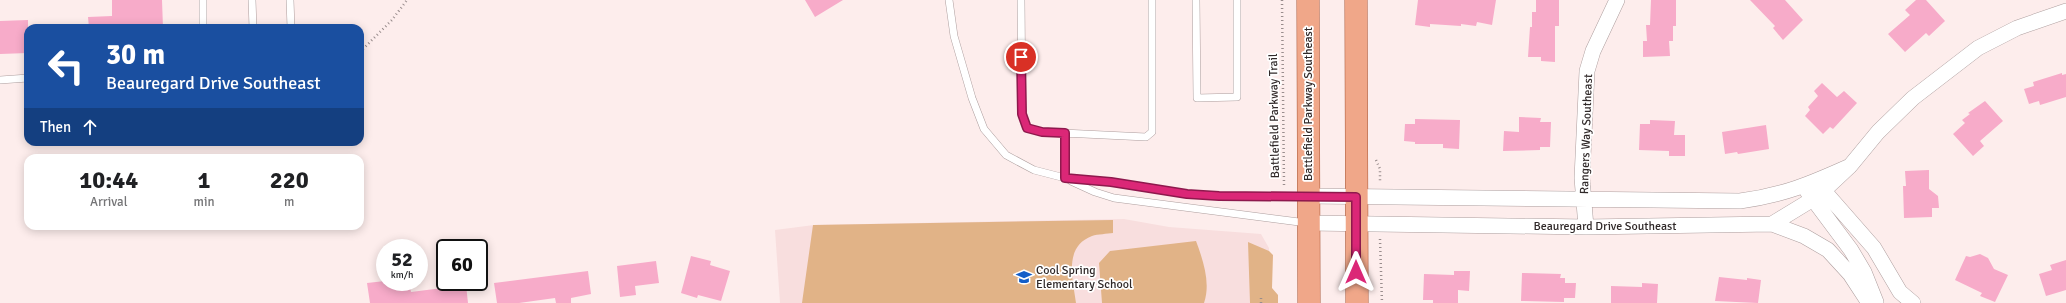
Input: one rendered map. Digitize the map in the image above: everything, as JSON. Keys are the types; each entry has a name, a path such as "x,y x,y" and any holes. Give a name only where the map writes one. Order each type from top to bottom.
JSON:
{"main road":[{"name":"Battlefield Parkway Southeast","path":"1308,0 1309,303"},
{"path":"1356,0 1357,303"}],"street":[{"name":"Rangers Way Southeast","path":"1586,227 1582,178 1587,71 1593,51 1617,0"},
{"path":"1772,224 1814,190 1850,166 1878,132 1913,98 1978,48 2017,28 2066,11"},
{"path":"2017,28 2066,21"},
{"path":"1309,196 1740,201 1814,190"},
{"path":"1814,190 1864,272 1877,303"},
{"path":"1814,190 1874,248 1900,292 1913,303"},
{"name":"Beauregard Drive Southeast","path":"1309,223 1356,225 1586,227 1772,224 1804,236 1828,250 1850,274 1869,303"}],"lane":[{"path":"203,0 203,24"},
{"path":"252,0 253,24"},
{"path":"290,0 291,24"},
{"path":"949,0 954,36 972,98 984,129 1006,155 1034,170 1065,178 1111,182 1187,194 1219,196 1309,196"},
{"path":"1021,0 1022,114 1027,128 1042,132 1146,137 1152,132 1152,0"},
{"path":"1196,0 1197,98 1236,97 1236,0"},
{"path":"0,80 24,78"},
{"path":"1065,133 1065,178"},
{"path":"1065,178 1095,192 1114,198 1309,223"}],"path":[{"path":"364,48 392,20 407,0"},
{"name":"Battlefield Parkway Trail","path":"1282,0 1284,195"},
{"path":"1261,298 1261,303"}],"shaded area":[{"name":"Cool Spring Elementary School","path":"1124,219 1169,227 1261,234 1269,248 1270,303 780,303 775,230 814,225"},
{"path":"1113,220 1113,233 1092,236 1083,241 1073,256 1072,275 1076,303 802,303 813,225"},
{"path":"1196,241 1205,272 1207,288 1204,303 1102,303 1099,263 1110,251"},
{"path":"1248,242 1269,251 1273,255 1272,288 1278,295 1278,303 1250,303"}],"building":[{"path":"112,0 162,0 163,24 89,24 88,17 112,16"},
{"path":"805,0 843,0 815,17"},
{"path":"1418,0 1496,0 1492,25 1477,22 1476,26 1461,24 1461,26 1430,24 1430,27 1415,25"},
{"path":"1536,0 1559,0 1559,26 1555,26 1555,62 1541,61 1541,57 1528,57 1530,27 1532,27 1532,12 1536,12"},
{"path":"1651,0 1676,0 1676,26 1673,26 1673,41 1669,41 1670,56 1643,57 1643,41 1647,41 1646,25 1650,25"},
{"path":"1750,0 1785,0 1803,20 1783,40 1773,28 1775,26"},
{"path":"1916,0 1926,0 1945,21 1929,36 1926,33 1905,52 1888,34 1910,15 1905,10"},
{"path":"28,20 28,24 24,24 24,53 0,54 0,21"},
{"path":"2062,73 2062,75 2066,74 2066,97 2040,105 2039,101 2029,104 2024,89 2034,86 2033,82"},
{"path":"1822,83 1837,97 1844,91 1857,103 1833,129 1830,127 1823,134 1805,116 1810,110 1808,107 1818,96 1814,91"},
{"path":"1985,101 2003,121 1980,141 1984,146 1973,156 1953,134 1965,123 1962,120 1970,114 1968,113"},
{"path":"1519,117 1541,118 1540,122 1551,122 1550,147 1540,147 1540,150 1503,151 1504,131 1519,132"},
{"path":"1415,119 1460,120 1459,149 1443,148 1443,144 1415,144 1415,142 1404,141 1405,124 1415,124"},
{"path":"1650,120 1675,121 1674,135 1685,135 1685,156 1669,156 1669,151 1639,150 1640,124 1650,124"},
{"path":"1766,125 1769,149 1738,154 1737,152 1725,154 1722,132"},
{"path":"1929,170 1929,189 1938,196 1939,208 1932,208 1932,217 1904,218 1903,186 1906,186 1905,171"},
{"path":"1980,254 1988,258 1994,269 2008,275 1995,302 1980,296 1982,293 1955,280 1966,256 1970,257"},
{"path":"691,256 711,261 710,265 730,271 721,301 698,295 697,298 681,293"},
{"path":"2066,260 2066,290 2046,296 2039,274 2052,270 2050,265"},
{"path":"656,261 659,283 635,286 636,295 620,297 617,266"},
{"path":"588,271 591,294 571,298 571,303 556,303 555,298 519,303 497,303 494,283"},
{"path":"1454,271 1470,271 1469,291 1458,290 1458,303 1433,303 1433,300 1423,300 1424,274 1454,275"},
{"path":"1522,273 1561,274 1560,278 1565,278 1565,283 1576,283 1575,298 1564,298 1564,302 1521,301"},
{"path":"1719,277 1761,280 1758,303 1715,301"},
{"path":"376,282 376,291 411,292 436,289 436,291 467,291 468,303 370,303 367,283"},
{"path":"1642,283 1658,284 1657,303 1611,303 1611,286 1642,287"}],"place":[{"name":"Cool Spring Elementary School","path":"1024,277"}],"route":[{"path":"1021,57 1022,114 1027,128 1042,132 1065,133 1065,178 1111,182 1187,194 1219,196 1284,195 1356,197 1356,272"}]}
